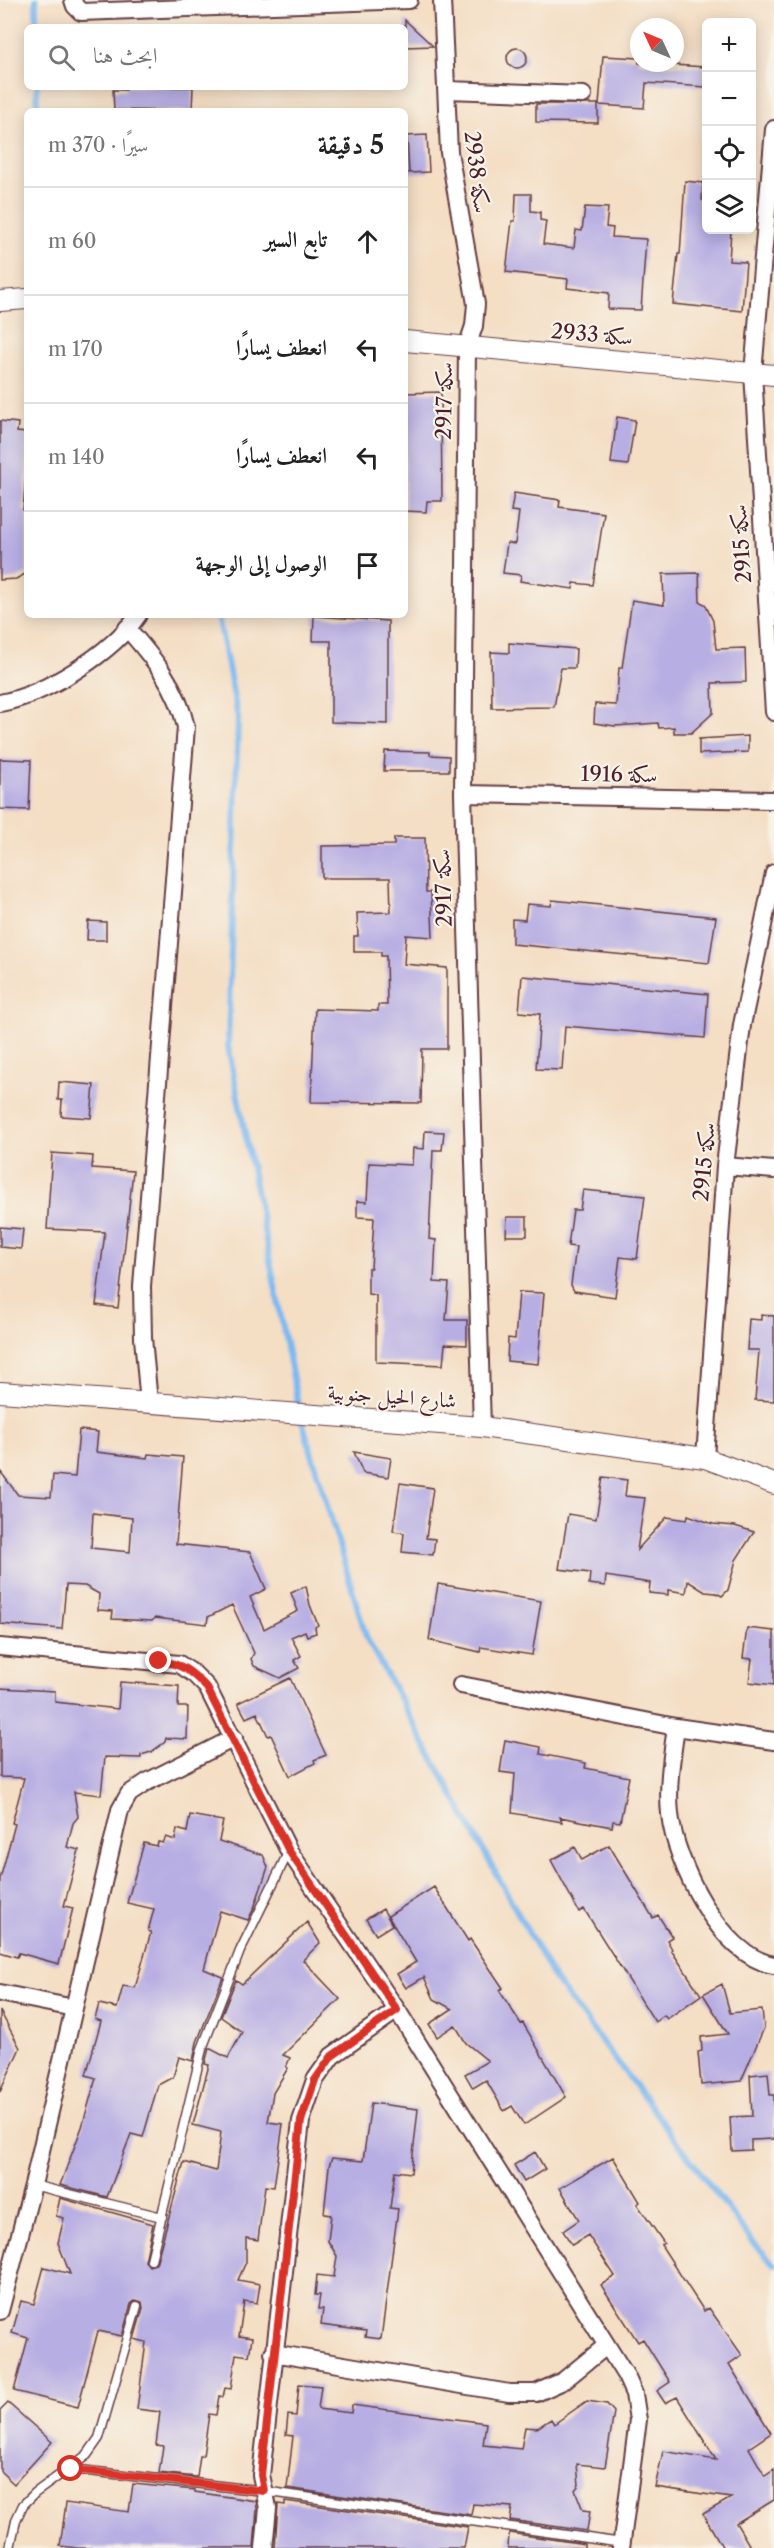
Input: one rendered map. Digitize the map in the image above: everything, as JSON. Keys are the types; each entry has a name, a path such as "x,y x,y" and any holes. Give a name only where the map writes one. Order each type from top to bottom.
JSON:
{"street":[{"path":"73,0 81,12 409,0"},
{"name":"سكة 2938","path":"442,0 448,90 449,152 476,304 474,326 467,347"},
{"path":"448,90 583,95"},
{"name":"سكة 2915","path":"774,129 753,373 774,712"},
{"path":"0,301 24,299"},
{"name":"سكة 2933","path":"408,341 774,375"},
{"name":"سكة 2917","path":"467,347 463,794 482,1427"},
{"path":"0,703 46,688 81,668 135,618"},
{"path":"127,628 172,685 186,727 142,1286 148,1403"},
{"name":"سكة 1916","path":"463,794 774,800"},
{"name":"سكة 2915","path":"705,1458 725,1166 742,1024 774,873"},
{"path":"725,1166 774,1170"},
{"name":"شارع الحيل جنوبية","path":"0,1392 482,1427 705,1458 774,1484"},
{"path":"0,1647 179,1664 194,1674 207,1688 289,1851 397,2010 626,2376 634,2394 638,2420 622,2545"},
{"path":"461,1685 676,1727 774,1741"},
{"path":"676,1727 670,1772 670,1816 681,1856 710,1916 737,1945 764,1963 774,1965"},
{"path":"0,2311 33,2185 120,1810 129,1794 147,1782 234,1738"},
{"path":"0,1993 74,2008"},
{"path":"264,2548 268,2508 261,2475 301,2121 315,2080 332,2056 397,2010"},
{"path":"273,2353 509,2393 536,2393 563,2381 606,2346"}],"lane":[{"path":"152,2260 202,2049 240,1951 289,1851"},
{"path":"33,2185 162,2217"},
{"path":"10,2548 16,2520 23,2505 35,2493 87,2456 99,2438 137,2306"},
{"path":"71,2469 264,2491 622,2545"}],"building":[{"path":"405,20 433,46 408,47 408,24 405,24"},
{"path":"517,48 524,51 527,58 524,65 517,68 510,65 507,58 510,51"},
{"path":"603,56 630,58 630,72 684,72 684,66 702,67 702,87 646,83 644,108 599,105"},
{"path":"113,90 193,90 192,108 114,108"},
{"path":"536,104 598,104 598,123 536,122"},
{"path":"427,135 429,172 409,173 408,136"},
{"path":"685,181 702,183 702,234 731,234 729,261 746,262 742,311 673,304 678,254 680,254"},
{"path":"516,194 531,194 531,211 540,212 540,220 546,221 543,244 574,248 576,230 582,231 585,207 608,208 606,227 613,228 612,237 646,239 641,310 608,309 609,293 567,288 568,279 506,272 512,221 515,221"},
{"path":"441,392 442,501 427,501 426,512 408,511 408,393"},
{"path":"617,417 635,420 628,465 611,463"},
{"path":"0,421 18,423 17,432 24,433 24,575 16,579 0,580"},
{"path":"514,493 560,500 559,507 604,513 593,585 574,583 573,589 520,581 521,575 503,573 507,543 515,544 519,512 511,511"},
{"path":"699,573 700,602 705,604 713,621 716,649 745,648 746,682 712,683 713,713 691,733 674,733 674,727 659,728 658,723 615,726 594,723 595,704 616,705 619,668 622,668 632,600 664,605 663,574"},
{"path":"314,618 388,621 388,724 331,722 331,641 313,641"},
{"path":"509,643 576,649 575,668 561,668 554,707 492,708 491,652 509,653"},
{"path":"748,736 748,752 699,754 699,739"},
{"path":"385,751 430,752 430,755 449,756 449,771 384,771"},
{"path":"0,759 31,760 29,810 0,809"},
{"path":"394,838 425,838 426,892 431,892 433,937 406,935 404,964 447,968 447,1049 422,1049 421,1103 311,1102 315,1009 378,1011 378,1005 387,1005 386,956 381,956 381,952 354,952 354,936 358,936 357,913 391,912 390,878 322,878 322,846 394,845"},
{"path":"552,900 716,917 709,963 512,944 512,919 525,920 527,904 551,906"},
{"path":"88,921 106,922 106,940 87,940"},
{"path":"522,976 708,994 705,1038 565,1026 562,1070 536,1069 540,1014 519,1012"},
{"path":"59,1082 94,1085 91,1118 61,1116 62,1100 58,1100"},
{"path":"425,1131 444,1132 442,1150 433,1150 429,1239 436,1240 434,1282 449,1283 446,1320 467,1320 467,1345 445,1344 443,1365 376,1362 376,1295 368,1294 368,1268 371,1268 374,1218 357,1217 357,1201 367,1202 369,1163 412,1165 413,1148 424,1149"},
{"path":"52,1153 93,1156 92,1168 133,1171 118,1308 96,1305 105,1232 47,1229"},
{"path":"583,1190 645,1196 637,1259 620,1257 615,1297 574,1291 571,1285 576,1247 568,1246 573,1210 580,1210"},
{"path":"507,1217 527,1217 527,1236 506,1236"},
{"path":"0,1227 23,1229 21,1249 0,1247"},
{"path":"519,1292 544,1293 538,1364 507,1361 508,1338 515,1339"},
{"path":"761,1315 774,1316 774,1401 755,1400 759,1350 747,1350 749,1319 761,1320"},
{"path":"79,1430 98,1432 96,1452 147,1458 148,1454 183,1457 176,1544 250,1552 266,1589 250,1597 264,1629 298,1611 291,1593 306,1586 318,1625 315,1627 316,1633 307,1636 305,1631 291,1637 301,1656 294,1660 299,1668 280,1678 254,1666 251,1659 254,1653 232,1605 208,1617 207,1624 155,1618 152,1621 112,1619 113,1611 98,1610 99,1594 85,1586 66,1585 62,1629 0,1624 0,1471 18,1495 51,1497 53,1475 75,1477","holes":["93,1513 132,1518 130,1552 91,1548"]},
{"path":"354,1452 391,1458 388,1477 363,1473"},
{"path":"603,1477 627,1480 625,1496 645,1498 637,1550 667,1517 687,1520 688,1515 713,1524 735,1526 754,1532 736,1560 728,1590 722,1596 705,1592 688,1581 686,1593 668,1590 668,1595 649,1593 650,1583 606,1576 605,1586 589,1584 590,1573 559,1569 568,1514 596,1519"},
{"path":"400,1483 433,1488 426,1538 435,1539 433,1555 402,1552 404,1533 393,1531"},
{"path":"438,1584 541,1601 532,1655 481,1647 480,1652 429,1640"},
{"path":"747,1628 774,1631 774,1685 749,1682 752,1659 743,1658"},
{"path":"290,1678 326,1755 290,1776 271,1735 268,1736 257,1713 246,1718 238,1703"},
{"path":"120,1682 179,1686 178,1707 188,1707 187,1739 166,1738 165,1742 151,1752 141,1755 141,1758 105,1757 101,1795 74,1792 78,1817 73,1823 67,1847 79,1850 64,1906 73,1908 59,1964 19,1953 17,1957 0,1952 0,1879 15,1824 12,1823 24,1778 0,1777 0,1688 55,1691 55,1702 118,1709"},
{"path":"505,1740 541,1747 540,1754 586,1763 585,1768 629,1777 620,1822 613,1821 612,1827 560,1817 562,1822 512,1813 515,1774 500,1772"},
{"path":"190,1815 223,1821 219,1841 263,1855 268,1867 254,1908 248,1920 220,1911 204,1969 223,1977 197,2042 193,2061 179,2057 173,2077 158,2085 143,2137 131,2134 107,2197 60,2185 82,2127 96,2078 86,2075 101,2021 95,2019 99,2004 117,2008 123,1986 135,1988 151,1932 148,1931 154,1909 127,1903 144,1843 157,1846 158,1842 163,1843 166,1837 175,1840 177,1829 187,1832"},
{"path":"609,1845 653,1918 658,1915 672,1937 667,1940 671,1950 701,1995 667,2019 664,2015 655,2022 584,1909 579,1912 551,1860 575,1847 582,1860"},
{"path":"434,1887 468,1941 470,1939 503,1988 499,1990 521,2024 523,2023 566,2097 524,2125 512,2106 504,2111 486,2080 473,2088 465,2074 488,2061 466,2043 455,2025 437,2037 429,2024 452,2009 434,1999 424,1977 406,1988 397,1974 416,1962 388,1916"},
{"path":"383,1909 392,1925 376,1935 366,1919"},
{"path":"307,1922 320,1943 303,1960 340,1999 283,2055 290,2058 286,2067 288,2068 273,2093 268,2122 283,2124 274,2187 265,2186 258,2240 246,2238 246,2262 238,2280 260,2284 257,2303 244,2301 239,2336 252,2338 249,2356 236,2354 231,2389 225,2388 223,2397 219,2396 216,2415 209,2414 203,2456 200,2456 197,2477 159,2473 163,2446 156,2445 160,2412 137,2409 146,2342 134,2339 143,2308 142,2302 136,2300 131,2304 122,2336 98,2331 78,2407 14,2391 28,2338 12,2333 21,2301 34,2304 44,2267 70,2274 58,2243 64,2218 56,2216 60,2198 153,2224 145,2261 149,2266 156,2264 184,2162 216,2171 221,2132 193,2125 209,2065 205,2064 209,2048 228,2058 242,2032 221,2017 236,1980 242,1984"},
{"path":"722,1984 730,2013 762,2010 764,2028 741,2081 701,2085 698,2052 702,2051 701,2037 728,2034 703,1994"},
{"path":"0,2011 20,2048 0,2092"},
{"path":"768,2073 770,2095 774,2095 774,2139 751,2140 751,2150 732,2151 730,2117 752,2116 750,2075"},
{"path":"371,2103 418,2109 411,2173 395,2171 390,2208 398,2209 381,2339 365,2337 366,2331 321,2325 323,2309 318,2309 320,2295 315,2295 317,2275 334,2277 337,2256 328,2241 331,2215 324,2214 329,2166 332,2158 363,2161"},
{"path":"535,2152 545,2169 524,2182 514,2165"},
{"path":"613,2157 640,2202 637,2204 664,2243 661,2245 704,2311 709,2308 742,2355 729,2364 771,2433 749,2448 765,2476 774,2470 774,2500 736,2523 751,2548 723,2548 703,2514 731,2498 655,2487 663,2451 716,2460 677,2397 665,2403 657,2391 670,2382 643,2339 638,2342 601,2285 615,2276 588,2235 572,2245 563,2231 579,2220 560,2188"},
{"path":"299,2384 321,2386 318,2409 351,2413 352,2405 486,2423 483,2445 521,2449 525,2427 537,2428 551,2419 554,2424 587,2401 607,2404 614,2412 605,2467 577,2464 579,2485 575,2490 583,2510 590,2511 587,2531 510,2520 512,2507 473,2504 471,2515 287,2488 293,2436 286,2435 288,2415 296,2416"},
{"path":"8,2403 52,2442 14,2484 0,2471 0,2411"},
{"path":"133,2484 195,2490 195,2492 256,2501 254,2548 78,2548 60,2546 66,2503 129,2512"},
{"path":"285,2501 468,2527 464,2548 275,2548 278,2504 285,2505"},
{"path":"509,2533 585,2544 585,2548 508,2548"}],"waterway":[{"path":"36,0 36,24"},
{"path":"37,90 37,108"},
{"path":"219,618 238,718 228,1046 300,1414 367,1639 553,1977 752,2241 774,2264"}],"route":[{"path":"71,2469 264,2491 261,2475 273,2353 301,2121 315,2080 332,2056 397,2010 289,1851 207,1688 194,1674 179,1664 159,1661"}]}
